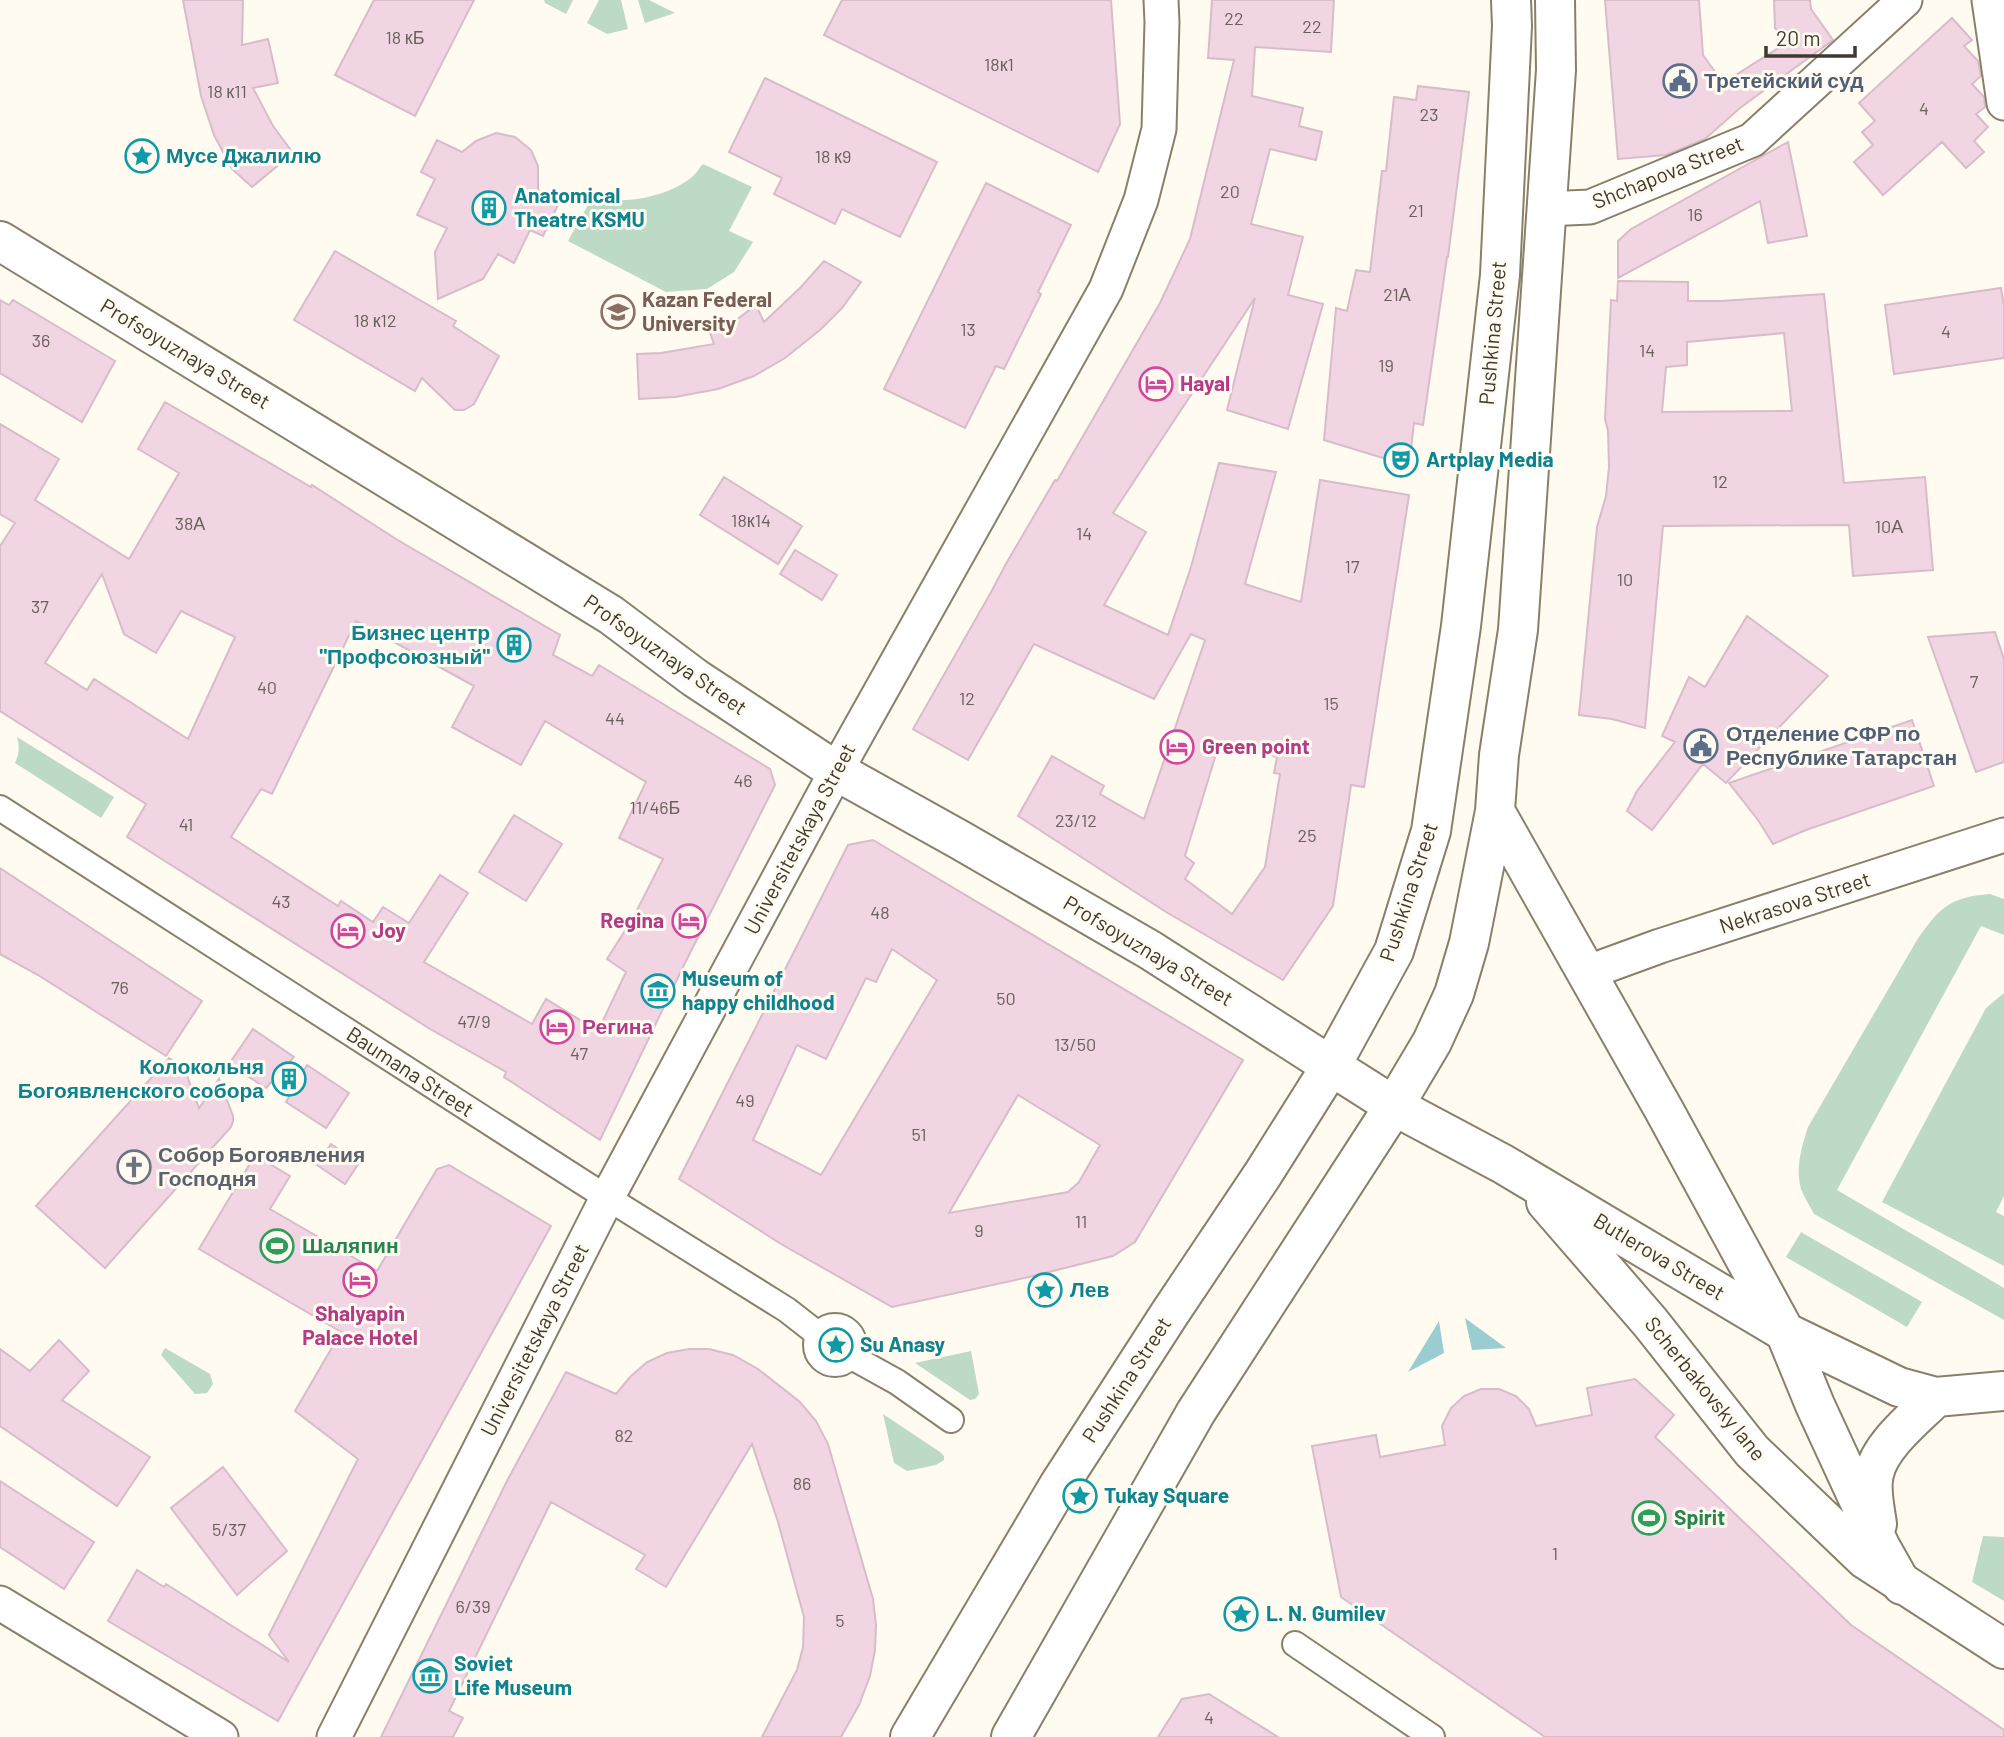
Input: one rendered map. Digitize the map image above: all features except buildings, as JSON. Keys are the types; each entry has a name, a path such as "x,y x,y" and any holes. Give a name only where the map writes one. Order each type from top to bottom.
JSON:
{"main road":[{"name":"Pushkina Street","path":"910,1737 1059,1485 1331,1066 1394,951 1431,831 1461,626 1500,275 1511,0"},
{"name":"Pushkina Street","path":"1011,1737 1196,1412 1394,1106 1432,1042 1454,994 1469,943 1494,811 1499,755 1518,629 1556,70 1555,0"},
{"name":"Profsoyuznaya Street","path":"0,241 611,615 695,678 836,771 1150,950 1331,1066"},
{"path":"1494,811 1664,1110 1785,1332 1815,1405 1880,1546 1902,1585"},
{"name":"Butlerova Street","path":"1331,1066 1394,1106 1524,1176 1785,1332 1899,1387 1937,1397 2004,1391"},
{"name":"Scherbakovsky lane","path":"1524,1176 1650,1322 1752,1451 1865,1559 2004,1649"},
{"path":"1880,1546 1873,1474 1896,1436 1937,1397"}],"street":[{"name":"Universitetskaya Street","path":"334,1737 607,1198 836,771 1106,289 1141,200 1159,129 1163,22 1161,0"},
{"name":"Shchapova Street","path":"1545,209 1590,206 1752,140 1905,0"},
{"path":"1989,0 2004,103"},
{"name":"Baumana Street","path":"0,808 607,1198 788,1310 819,1335 817,1349 825,1360 838,1363 850,1356 897,1382 951,1420"},
{"name":"Nekrasova Street","path":"1586,973 1660,946 2004,835"},
{"path":"0,1603 221,1737"},
{"path":"1295,1644 1432,1737"}],"green space":[{"path":"544,0 573,0 566,14"},
{"path":"599,0 621,0 628,29 607,34 587,23"},
{"path":"638,0 649,0 675,13 645,23"},
{"path":"703,164 752,187 729,231 753,242 734,272 707,289 666,292 568,241 593,196 631,200 658,194 682,184"},
{"path":"17,737 114,797 101,818 15,763 19,750"},
{"path":"1990,894 2004,899 2004,935 1981,926 1837,1190 2004,1288 2004,1320 1814,1214 1799,1181 1799,1165 1808,1127 1917,940 1947,906 1965,898"},
{"path":"2004,993 2004,1196 1996,1212 2004,1216 2004,1266 1882,1202 1986,1008"},
{"path":"1801,1232 1922,1302 1907,1327 1786,1257"},
{"path":"165,1348 210,1374 213,1384 207,1393 195,1394 161,1355"},
{"path":"971,1351 979,1394 975,1399 970,1400 915,1363"},
{"path":"883,1414 940,1452 944,1460 936,1465 907,1471 894,1463"},
{"path":"1983,1536 2004,1537 2004,1601 1972,1582"}],"water":[{"path":"1465,1318 1506,1348 1472,1350"},
{"path":"1439,1321 1444,1353 1408,1372"}],"place":[{"name":"Третейский суд","path":"1680,81"},
{"name":"Мусе Джалилю","path":"142,156"},
{"name":"Anatomical Theatre KSMU","path":"489,208"},
{"name":"Kazan Federal University","path":"618,312"},
{"name":"Hayal","path":"1156,384"},
{"name":"Artplay Media","path":"1401,460"},
{"name":"Бизнес центр \"Профсоюзный\"","path":"514,645"},
{"name":"Отделение СФР по Республике Татарстан","path":"1701,746"},
{"name":"Green point","path":"1177,747"},
{"name":"Regina","path":"689,921"},
{"name":"Joy","path":"348,931"},
{"name":"Museum of happy childhood","path":"658,991"},
{"name":"Регина","path":"557,1027"},
{"name":"Колокольня Богоявленского собора","path":"289,1079"},
{"name":"Собор Богоявления Господня","path":"134,1167"},
{"name":"Шаляпин","path":"277,1246"},
{"name":"Shalyapin Palace Hotel","path":"360,1280"},
{"name":"Лев","path":"1045,1290"},
{"name":"Su Anasy","path":"836,1345"},
{"name":"Tukay Square","path":"1080,1496"},
{"name":"Spirit","path":"1649,1518"},
{"name":"L. N. Gumilev","path":"1241,1614"},
{"name":"Soviet Life Museum","path":"430,1676"}]}
